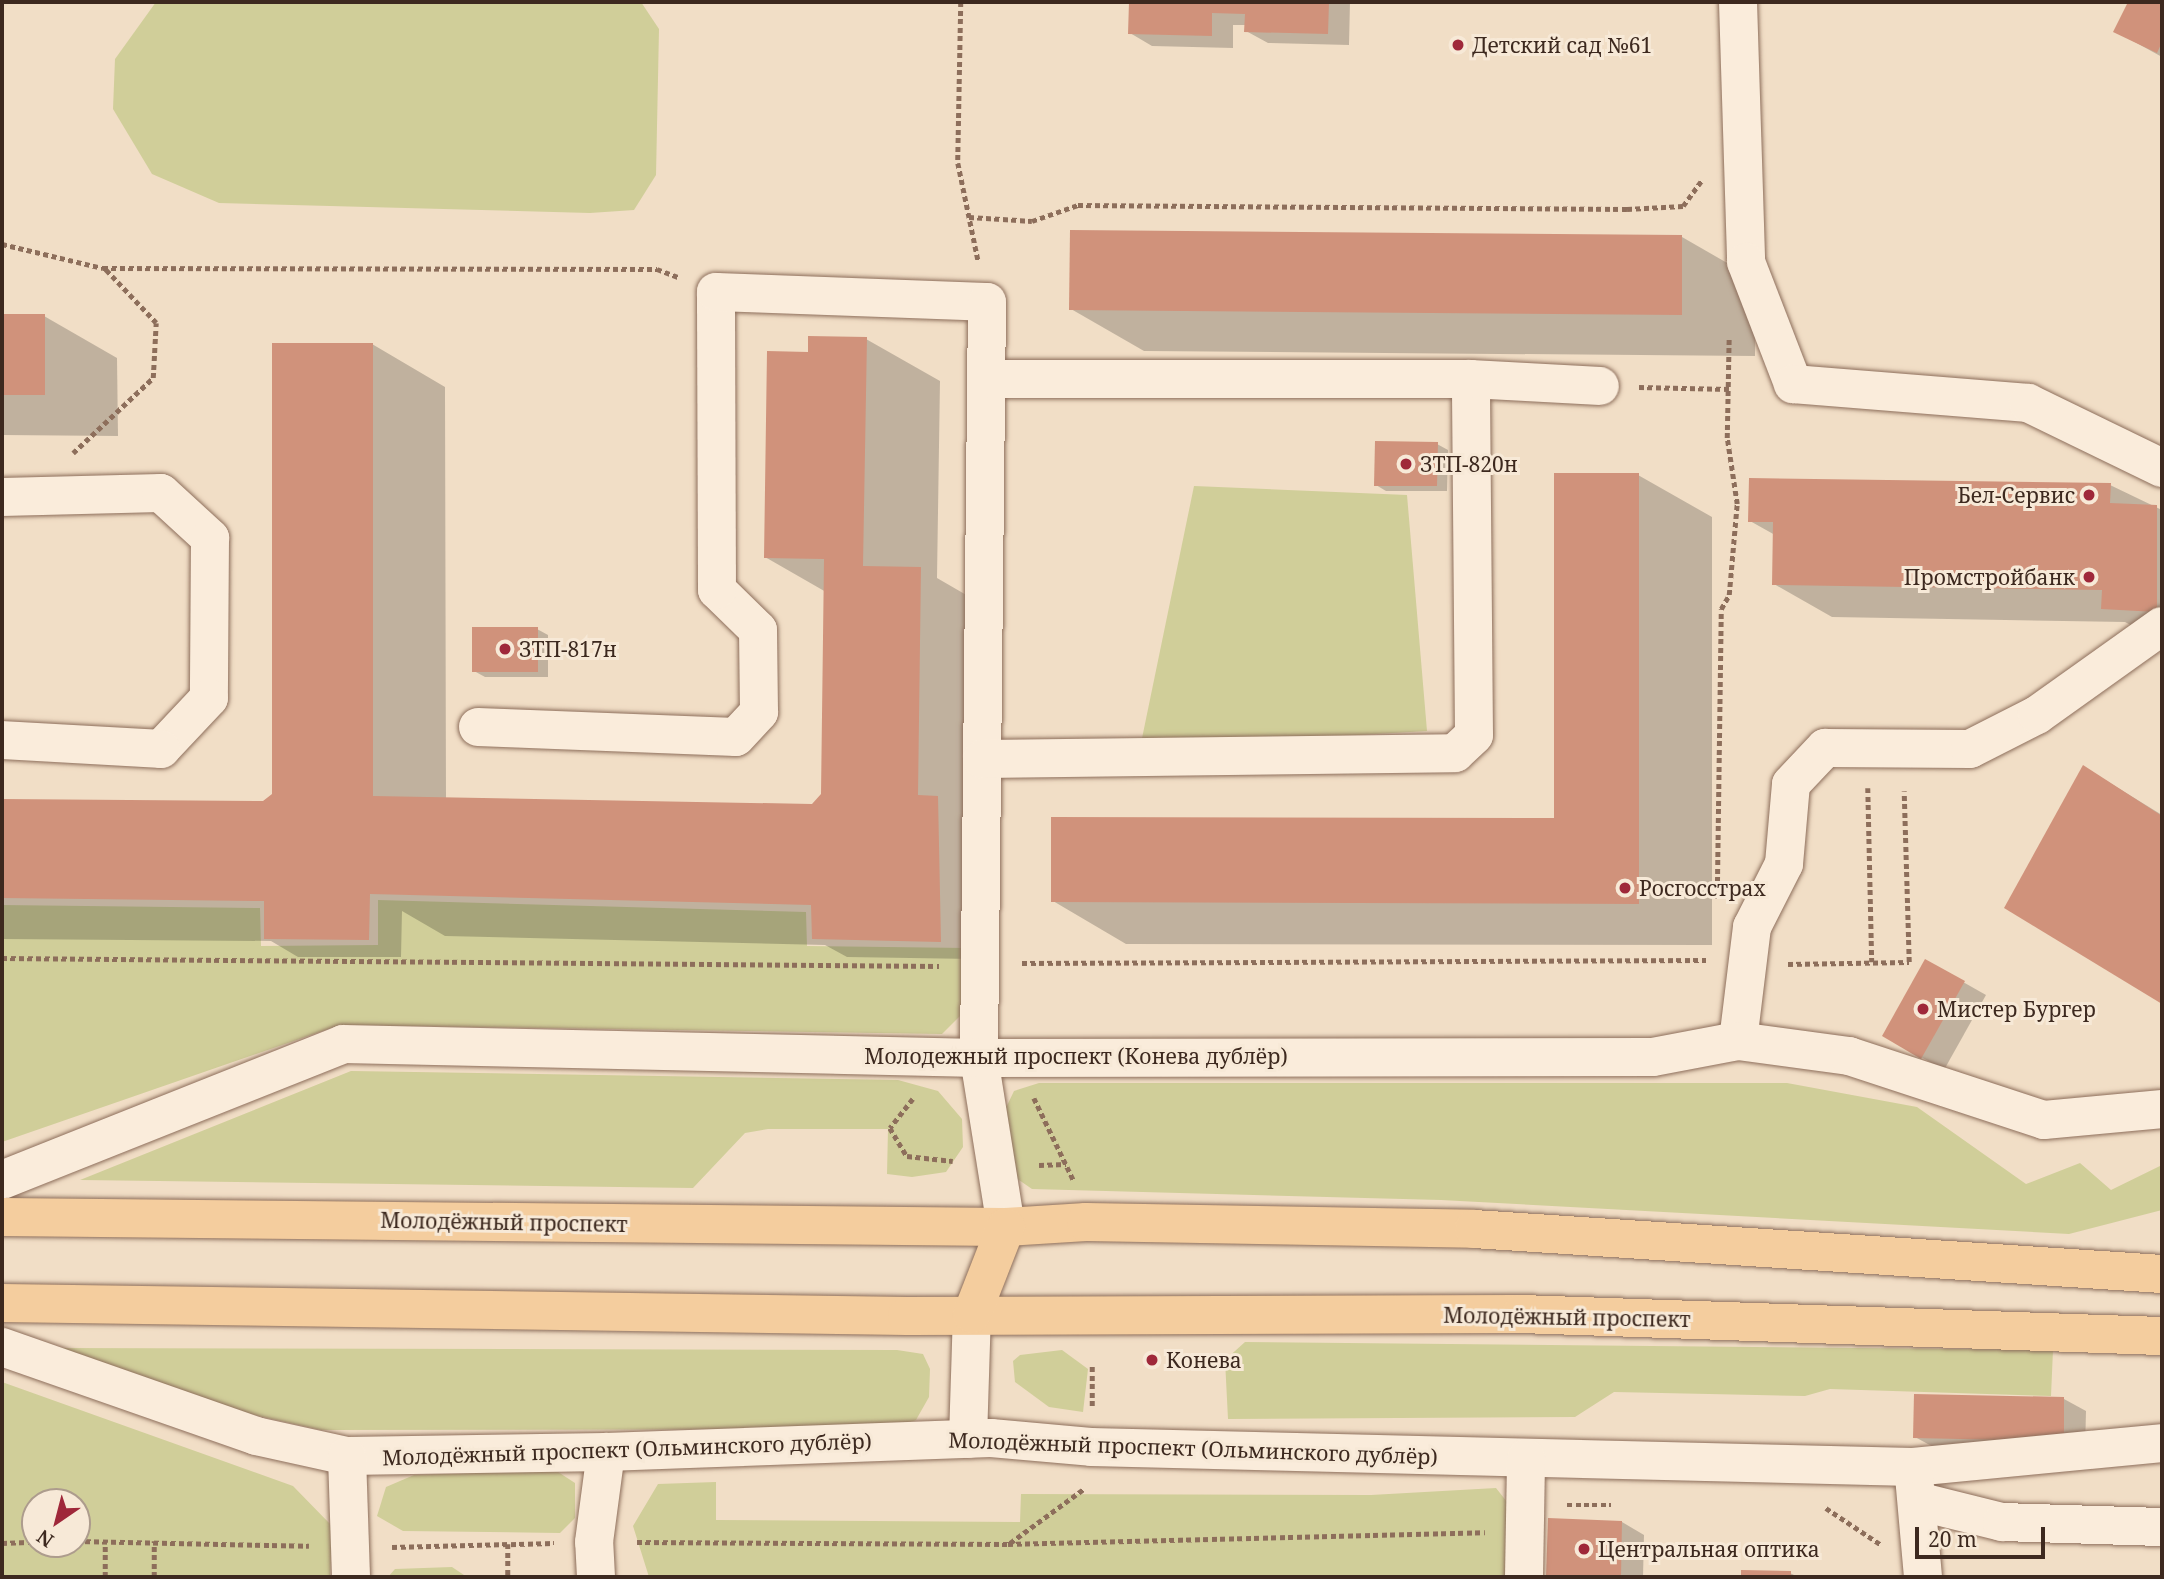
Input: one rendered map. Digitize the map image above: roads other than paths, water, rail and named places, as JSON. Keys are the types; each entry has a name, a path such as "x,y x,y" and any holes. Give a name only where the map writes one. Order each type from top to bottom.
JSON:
{"main road":[{"name":"Молодёжный проспект","path":"2,1217 1006,1227 1086,1222 1474,1229 2157,1269"},
{"path":"972,1314 1006,1227"},
{"name":"Молодёжный проспект","path":"2,1303 972,1314 1521,1314 2162,1336"}],"street":[{"path":"1738,2 1746,262 1793,384 2028,403 2162,468"},
{"path":"478,727 736,737 759,712 758,630 717,590 716,292 987,302 989,379 980,966 996,1057 1006,1227"},
{"path":"989,379 1471,379 1600,386"},
{"path":"982,759 1455,753 1474,735 1471,379"},
{"path":"2,740 161,749 209,698 210,538 161,493 16,497"},
{"path":"1738,1041 1752,927 1784,864 1791,784 1825,748 1970,748 2037,715 2162,626"},
{"name":"Молодежный проспект (Конева дублёр)","path":"2,1180 343,1044 996,1057 1653,1056 1738,1041 1849,1056 2044,1121 2162,1109"},
{"path":"968,1439 972,1314"},
{"name":"Молодёжный проспект (Ольминского дублёр)","path":"2,1347 256,1436 347,1456 606,1452 968,1439 1091,1447 1526,1458 1915,1484"},
{"path":"1915,1484 2162,1443"},
{"path":"595,1559 606,1452"},
{"path":"347,1456 352,1563"},
{"path":"1524,1577 1526,1458"},
{"path":"1915,1484 2002,1522 2162,1527"},
{"path":"1915,1484 1923,1577"}],"place":[{"name":"Детский сад №61","path":"1458,45"},
{"name":"ЗТП-820н","path":"1406,464"},
{"name":"Бел-Сервис","path":"2089,495"},
{"name":"Промстройбанк","path":"2089,577"},
{"name":"ЗТП-817н","path":"505,649"},
{"name":"Росгосстрах","path":"1625,888"},
{"name":"Мистер Бургер","path":"1923,1009"},
{"name":"Конева","path":"1152,1360"},
{"name":"Центральная оптика","path":"1584,1549"}]}
